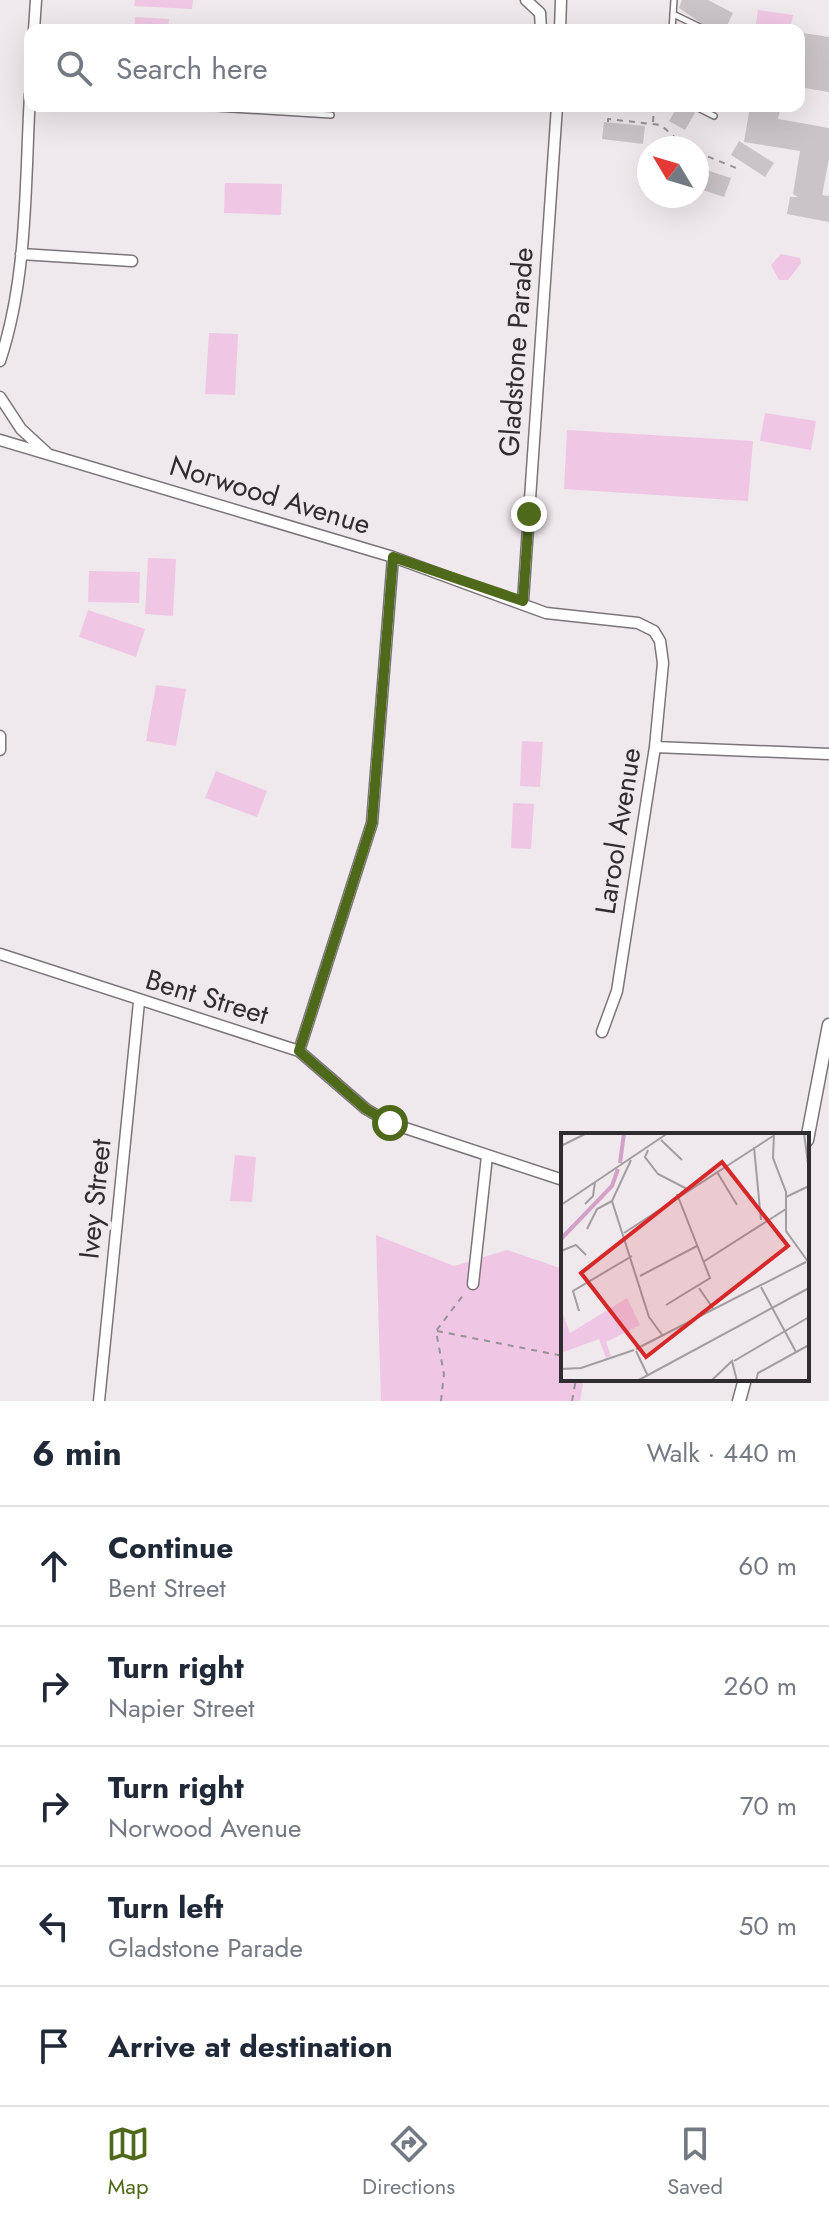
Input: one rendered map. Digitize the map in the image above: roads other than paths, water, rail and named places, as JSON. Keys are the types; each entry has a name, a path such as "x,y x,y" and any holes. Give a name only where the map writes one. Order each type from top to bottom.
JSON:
{"street":[{"path":"34,24 36,0"},
{"path":"526,0 540,13 541,24"},
{"path":"560,24 561,0"},
{"path":"0,361 21,254 29,112"},
{"name":"Gladstone Parade","path":"523,601 555,112"},
{"path":"21,254 132,261"},
{"name":"Norwood Avenue","path":"0,397 21,429 49,455"},
{"name":"Norwood Avenue","path":"0,440 393,557 523,601 546,613 638,623 647,626 657,636"},
{"path":"299,1051 372,823 393,557"},
{"name":"Larool Avenue","path":"602,1032 617,991 655,747 663,663 657,636"},
{"path":"0,736 0,750"},
{"path":"655,747 829,754"},
{"name":"Bent Street","path":"0,954 139,1002 299,1051 366,1109 390,1123 561,1179"},
{"name":"Ivey Street","path":"99,1401 139,1002"},
{"path":"808,1133 829,1025"},
{"path":"473,1284 487,1156"},
{"path":"739,1401 744,1381"}],"lane":[{"path":"672,24 674,0"},
{"path":"673,14 694,24"},
{"path":"281,112 331,115"},
{"path":"706,112 714,116"}]}
